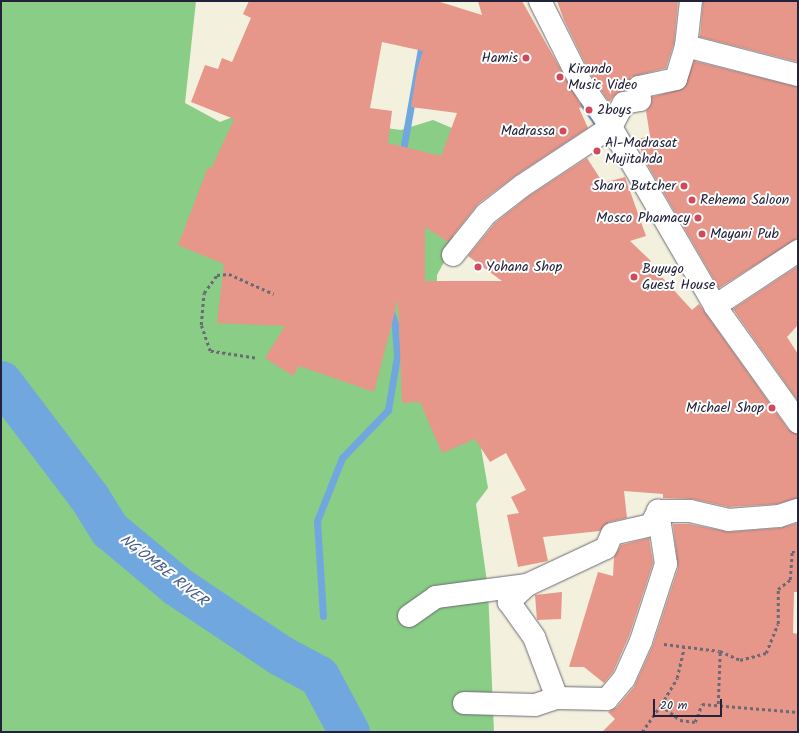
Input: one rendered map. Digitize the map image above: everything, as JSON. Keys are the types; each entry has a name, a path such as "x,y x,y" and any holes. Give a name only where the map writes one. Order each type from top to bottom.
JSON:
{"street":[{"path":"540,1 581,83 611,127 716,306 798,422"},
{"path":"453,255 486,214 522,186 611,127 624,104 640,100 639,87 676,79 686,46 691,1"},
{"path":"686,46 798,75"},
{"path":"716,306 798,251"},
{"path":"658,511 690,511 728,520 779,516 798,510"},
{"path":"409,616 436,597 527,585 606,548 612,534 651,525 658,511"},
{"path":"464,703 535,705 557,698 607,699 624,679 641,641 666,564 658,511"},
{"path":"527,585 509,602 534,637 557,698"}],"path":[{"path":"255,358 210,351 201,325 204,293 217,275 229,274 274,294"},
{"path":"641,641 684,648 720,651 740,660 766,653 778,624 778,589 790,580 792,552 798,552"},
{"path":"642,732 661,706 678,678 684,648"},
{"path":"718,704 720,651"},
{"path":"661,706 680,720 695,722 702,704 718,704 798,712"}],"green space":[{"path":"1,1 196,1 185,103 220,122 250,110 401,130 433,120 464,133 454,231 450,251 437,275 436,309 477,425 488,488 476,504 488,589 494,732 1,732"}],"building":[{"path":"249,1 437,1 482,15 478,1 522,1 582,107 579,108 588,128 515,176 478,204 448,242 425,227 425,281 502,281 468,256 495,223 529,196 587,158 603,183 625,177 646,236 630,241 651,261 649,263 692,310 699,304 788,429 798,434 798,498 777,504 729,507 693,499 663,498 663,494 624,491 627,518 609,522 600,531 543,537 548,561 518,567 507,515 519,513 511,497 526,490 506,453 490,462 475,439 442,453 420,402 402,403 398,300 374,392 299,366 293,376 265,358 285,326 217,323 224,264 178,245 208,167 211,169 234,119 191,102 205,65 218,69 222,58 232,62 251,18 243,14","holes":["382,42 423,51 417,70 411,107 457,113 441,156 388,143 392,111 370,108"]},
{"path":"557,1 678,1 674,43 666,68 631,77 627,90 617,93 609,102 592,77 564,20"},
{"path":"703,1 798,1 798,62 700,37"},
{"path":"694,61 798,87 798,238 719,288 643,157 638,139 650,136 646,111 651,105 652,97 684,88"},
{"path":"798,266 798,325 787,337 798,354 798,401 733,309"},
{"path":"798,523 798,592 794,592 793,633 798,634 798,732 602,732 615,719 608,712 617,707 634,687 653,645 678,568 673,524 689,524 729,532 780,528"},
{"path":"649,538 653,563 629,636 613,672 604,683 584,667 569,667 598,572 613,576 614,557 621,545"},
{"path":"562,592 561,619 537,620 535,595"}],"waterway":[{"path":"402,156 422,42"},
{"path":"583,104 599,126"},
{"path":"323,616 317,521 342,458 388,410 397,356 395,324 390,309"},
{"name":"NG'OMBE RIVER","path":"1,381 89,497 110,530 177,586 280,655 319,676 349,732"},
{"path":"329,732 348,730"}],"place":[{"name":"Hamis","path":"526,58"},
{"name":"Kirando Music Video","path":"560,77"},
{"name":"2boys","path":"589,110"},
{"name":"Madrassa","path":"563,131"},
{"name":"Al-Madrasat Mujitahda","path":"597,151"},
{"name":"Sharo Butcher","path":"684,186"},
{"name":"Rehema Saloon","path":"692,200"},
{"name":"Mosco Phamacy","path":"698,218"},
{"name":"Mayani Pub","path":"702,234"},
{"name":"Yohana Shop","path":"478,267"},
{"name":"Buyugo Guest House","path":"634,277"},
{"name":"Michael Shop","path":"772,408"}]}
